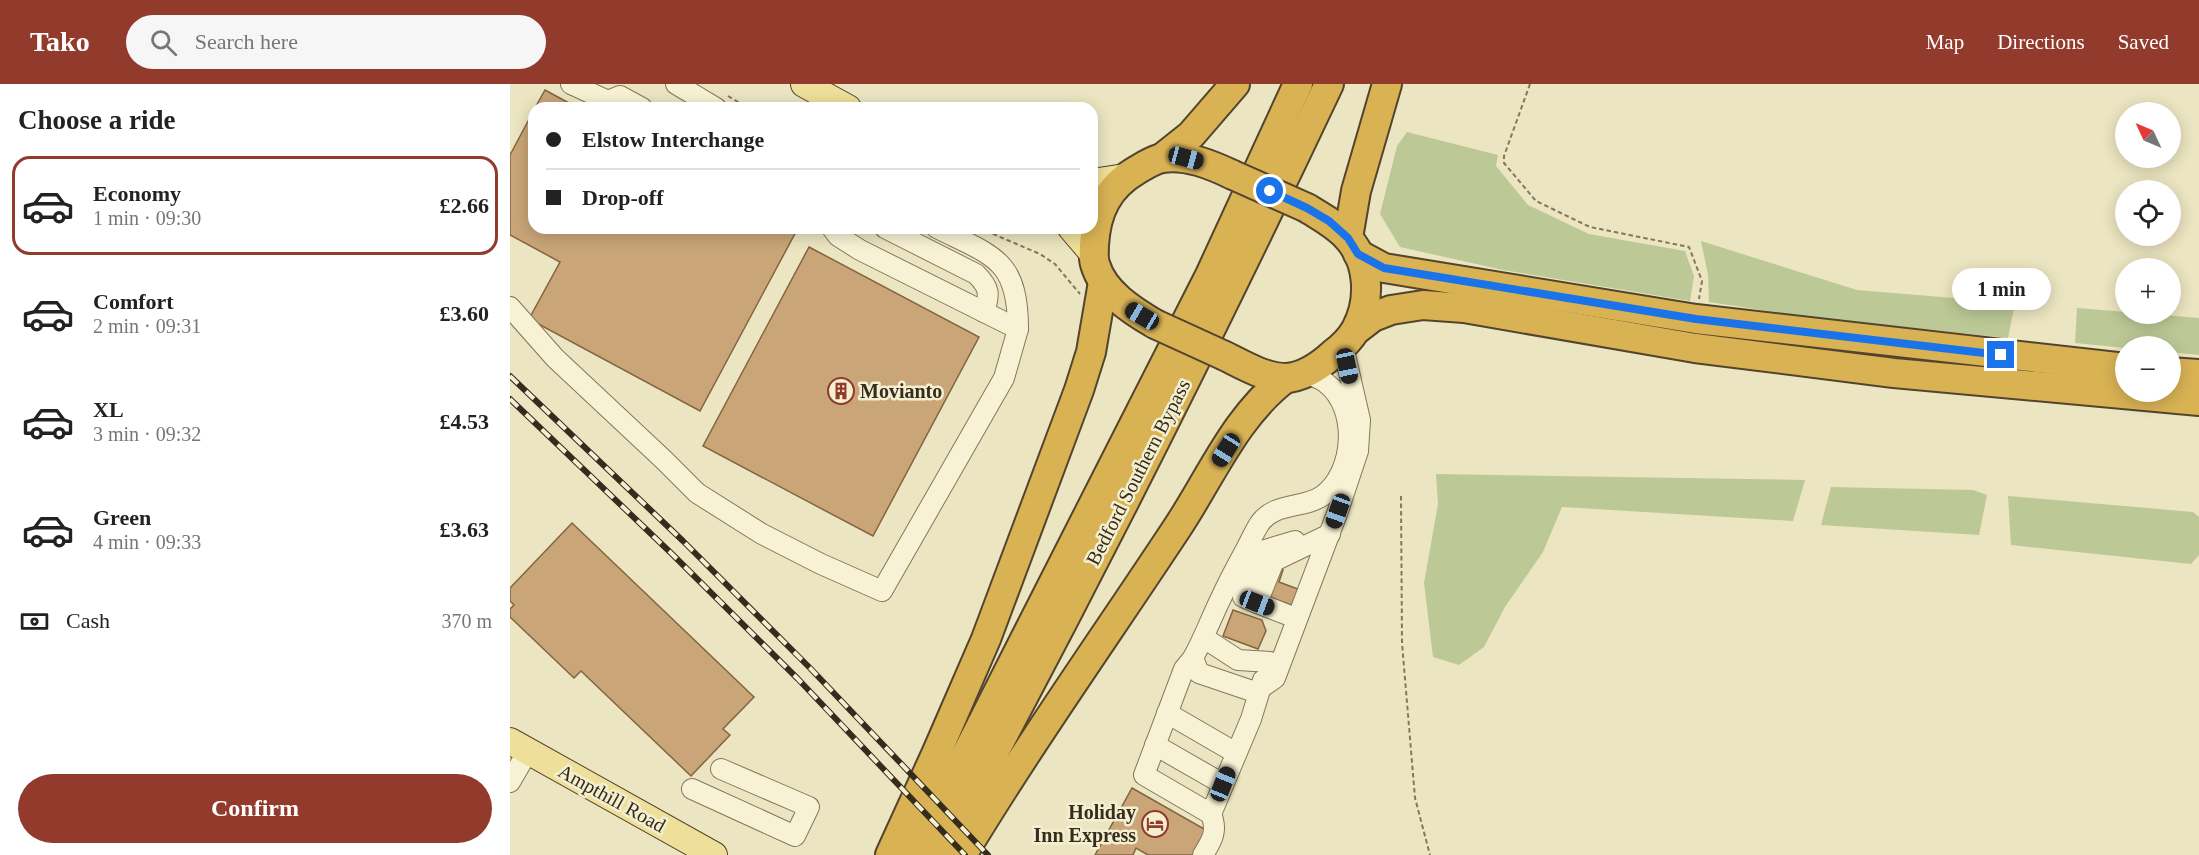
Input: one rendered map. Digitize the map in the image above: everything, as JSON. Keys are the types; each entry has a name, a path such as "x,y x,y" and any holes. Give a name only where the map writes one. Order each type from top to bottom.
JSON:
{"highway":[{"path":"1098,222 1111,190 1125,177 1162,158 1191,135 1235,84"},
{"name":"Bedford Southern Bypass","path":"910,855 967,753 1210,275 1298,84"},
{"name":"Bedford Southern Bypass","path":"939,855 996,751 1234,284 1329,84"},
{"path":"1349,338 1366,293 1365,272 1353,246 1356,191 1387,84"},
{"path":"1162,158 1186,158 1212,165 1307,208 1329,221 1353,246 1384,268 1696,319 2115,367"},
{"path":"1095,234 1094,263 1103,282 1128,308 1155,324 1261,373 1296,375"},
{"path":"890,855 938,752 986,639 1079,390 1091,352 1103,282"},
{"path":"962,855 1179,525 1249,412 1268,391 1326,361 1373,317 1391,310 1422,305 1464,308 1695,348 1870,370 2199,401"},
{"path":"2181,373 2199,374"}],"main road":[{"path":"804,84 837,102"},
{"path":"1098,181 1125,177"},
{"path":"1076,234 1094,255"},
{"name":"Ampthill Road","path":"519,746 714,855"}],"street":[{"path":"571,84 608,100 620,96 631,102"},
{"path":"676,84 706,102"},
{"path":"836,234 860,250 1018,329"},
{"path":"897,234 976,274 987,284 988,298 984,312"},
{"path":"510,307 555,358 697,493 762,534 882,591 1004,378 1018,329 1018,305 1012,279 1001,263 974,236"},
{"path":"1193,658 1199,672 1255,692 1275,678 1330,534 1358,451 1360,420 1349,338"},
{"path":"1203,855 1214,837 1216,826 1211,814 1144,775 1184,669 1204,638 1222,596 1262,521 1281,508 1322,496 1341,473 1349,446 1349,424 1345,407 1327,383 1296,375"},
{"path":"1322,496 1338,511"},
{"path":"1278,524 1294,541"},
{"path":"1288,615 1243,597 1264,550 1330,534"},
{"path":"1257,603 1274,561 1330,534"},
{"path":"1211,814 1251,719 1260,688 1305,568 1330,534"},
{"path":"1204,638 1238,660 1270,662"},
{"path":"1167,713 1236,753"},
{"path":"1155,745 1223,784"},
{"path":"510,782 519,746"},
{"path":"692,789 795,836 809,807 721,769"}],"path":[{"path":"1530,84 1504,156 1504,163 1536,201 1590,227 1689,247 1702,281 1696,319"},
{"path":"974,236 1040,254 1055,264 1077,292"},
{"path":"1401,496 1402,643 1415,798 1430,855"}],"green space":[{"path":"1407,132 1498,155 1496,166 1528,205 1589,234 1685,251 1694,276 1690,301 1503,270 1400,247 1380,214 1397,146"},
{"path":"1701,241 1857,290 2015,303 2008,338 1802,316 1709,302 1708,275"},
{"path":"2077,308 2115,311 2115,324 2181,324 2181,317 2199,318 2199,355 2181,353 2181,336 2115,336 2115,347 2075,343"},
{"path":"1436,474 1805,480 1793,521 1562,507 1543,552 1505,607 1484,647 1459,665 1433,657 1424,583 1438,504"},
{"path":"1831,487 1973,490 1987,495 1979,535 1821,525"},
{"path":"2008,496 2193,512 2199,517 2199,555 2191,564 2011,545"}],"building":[{"path":"545,90 567,102 538,102"},
{"path":"528,121 528,234 795,234 700,411 529,319 560,262 510,235 510,155"},
{"name":"Movianto","path":"809,247 979,337 873,536 703,446"},
{"path":"572,523 754,697 723,729 730,735 691,776 581,671 574,678 510,617 510,609 514,605 510,601 510,588"},
{"path":"1249,557 1283,570 1279,582 1303,591 1297,607 1239,586"},
{"path":"1233,610 1262,620 1266,631 1258,649 1223,636"},
{"name":"Holiday Inn Express","path":"1132,788 1206,830 1192,855 1148,855 1136,848 1133,855 1095,855"}],"railway":[{"path":"510,376 683,541 810,668 988,855"},
{"path":"510,399 671,553 798,679 965,855"}],"place":[{"name":"Movianto","path":"841,391"},
{"name":"Holiday Inn Express","path":"1155,824"}],"route":[{"path":"1270,191 1329,221 1348,238 1358,254 1384,268 1696,319 2001,355"}]}
